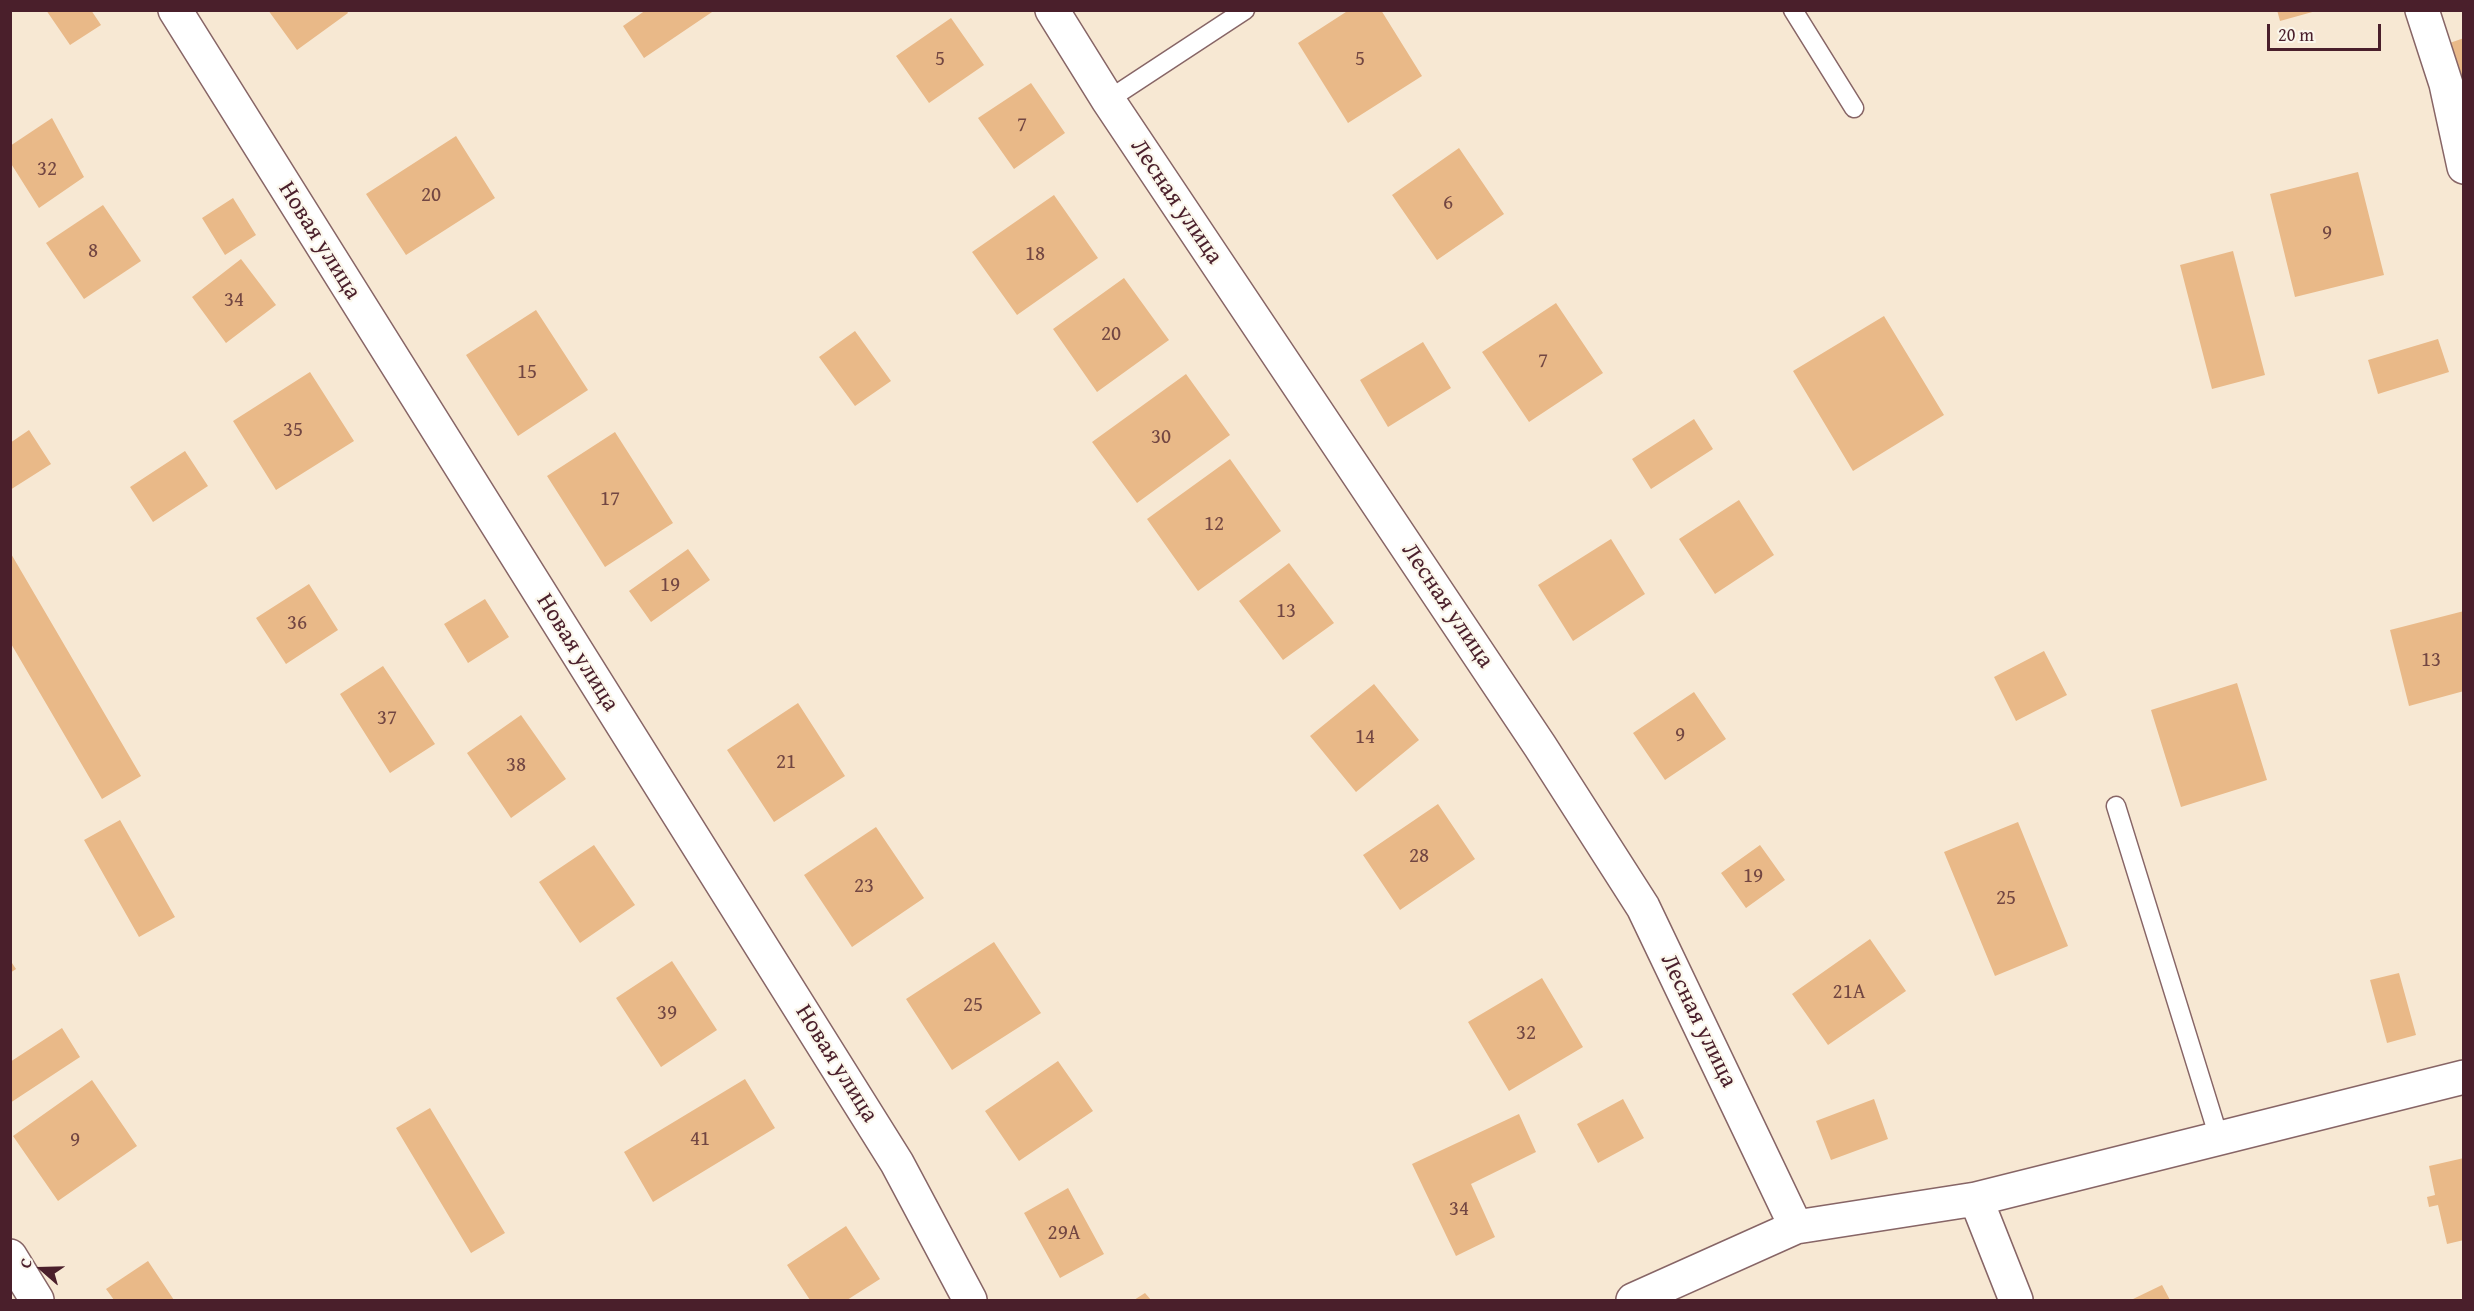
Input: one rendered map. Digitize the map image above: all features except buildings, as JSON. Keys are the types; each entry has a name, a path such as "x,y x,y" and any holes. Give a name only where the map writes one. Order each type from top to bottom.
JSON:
{"street":[{"name":"Новая улица","path":"175,10 897,1163 970,1300"},
{"name":"Лесная улица","path":"1052,10 1108,100 1533,736 1643,907 1796,1227"},
{"path":"2422,10 2446,84 2463,167"},
{"path":"1633,1300 1796,1227 1976,1199 2463,1077"},
{"path":"1976,1199 2016,1300"},
{"path":"10,1256 37,1300"}],"lane":[{"path":"1108,100 1245,10"},
{"path":"1792,10 1854,108"},
{"path":"2116,806 2219,1138"}]}
